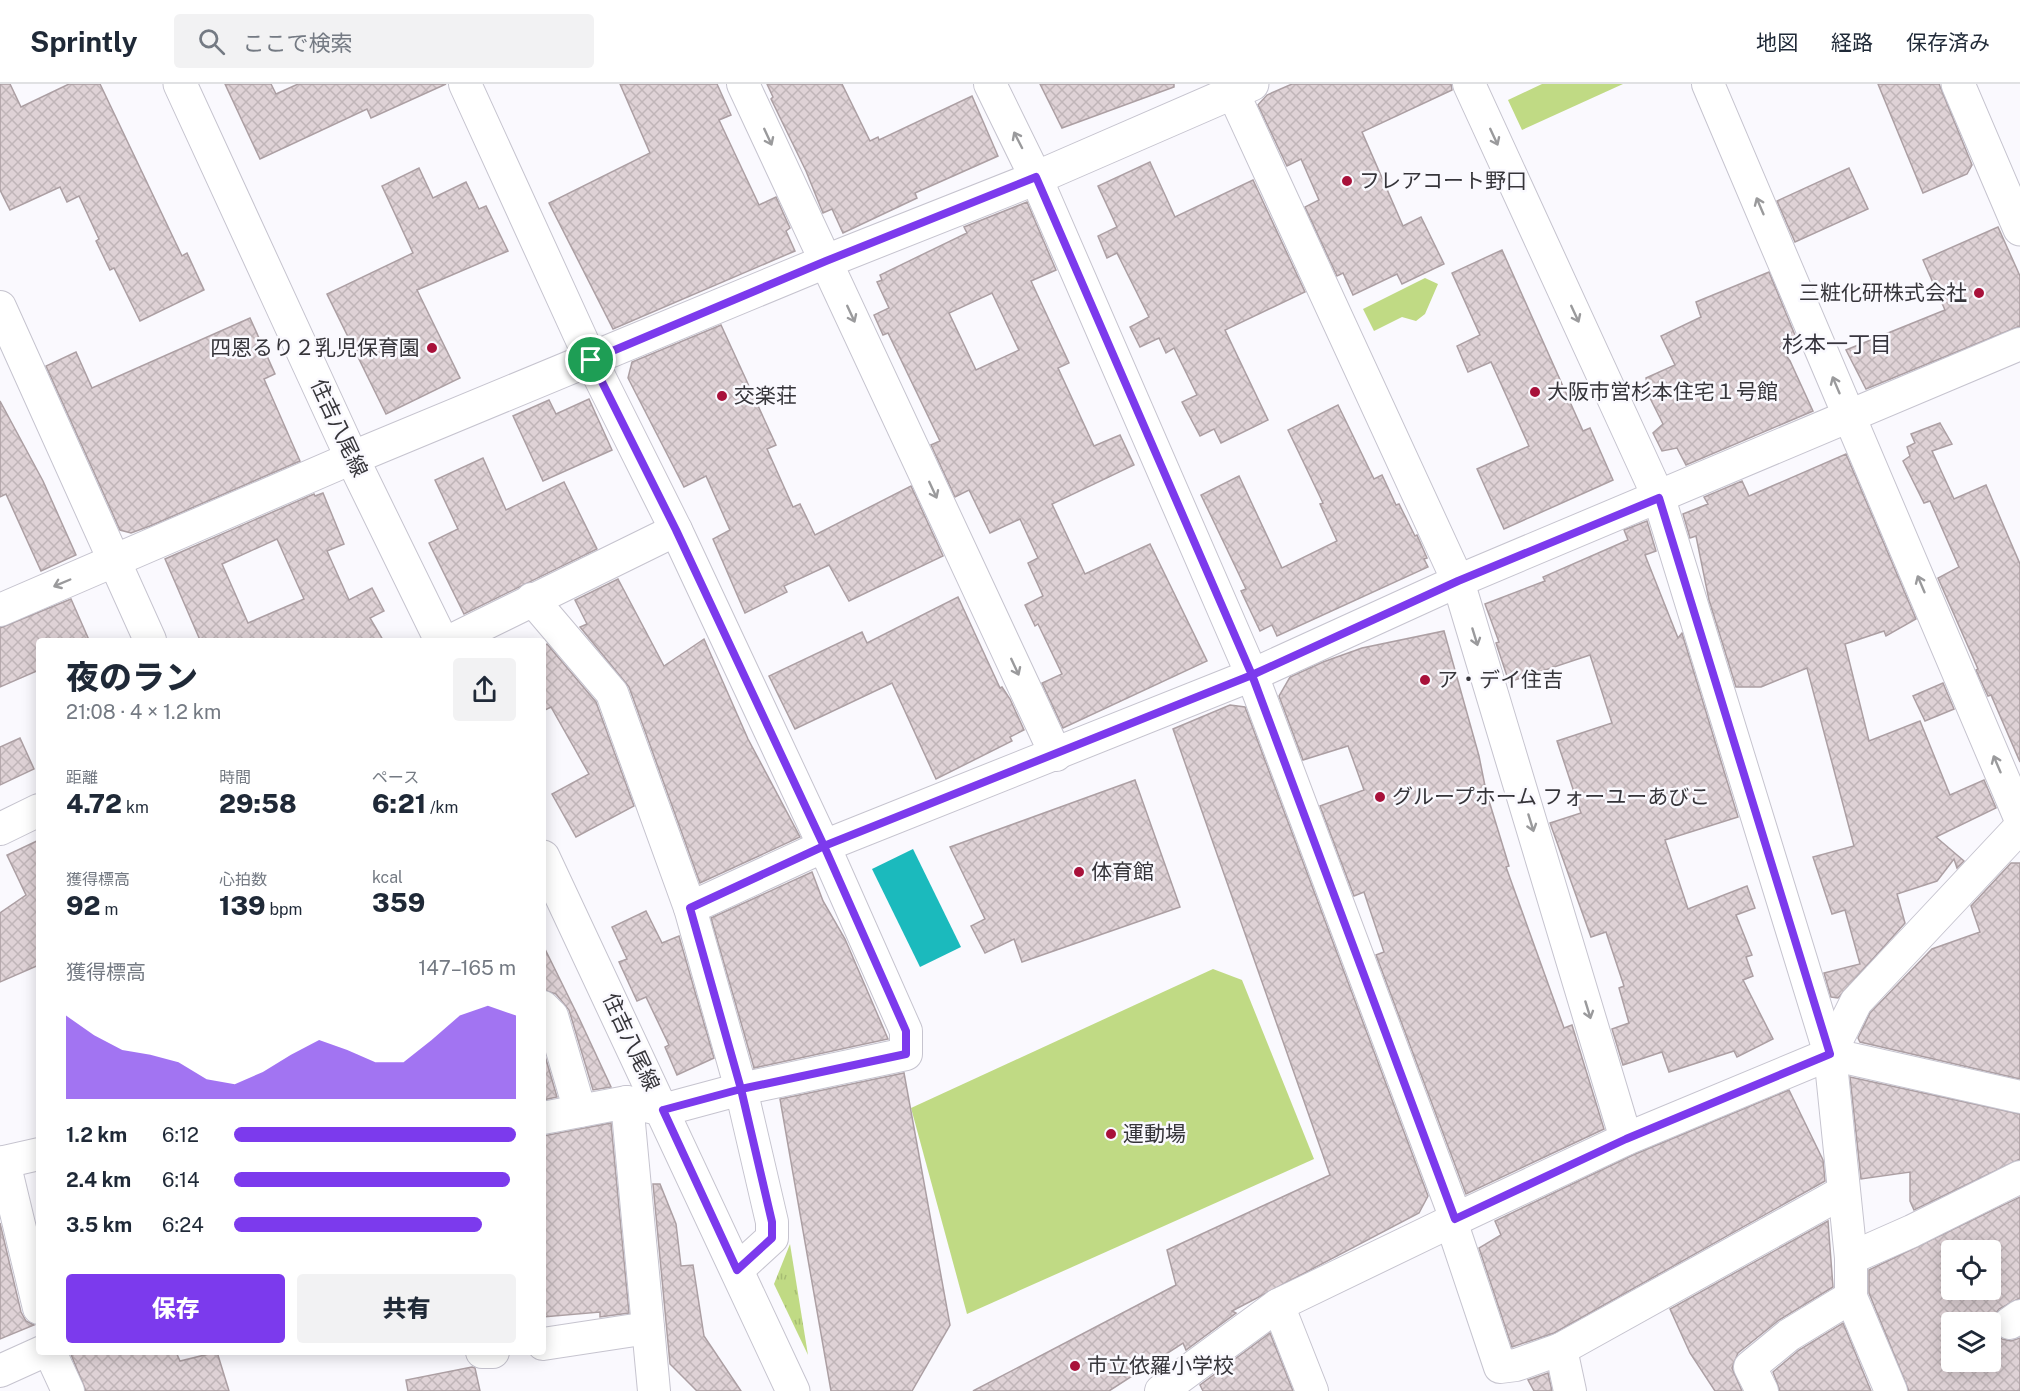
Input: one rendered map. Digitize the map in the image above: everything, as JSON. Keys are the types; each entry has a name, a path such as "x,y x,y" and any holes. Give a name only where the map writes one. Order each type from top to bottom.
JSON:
{"main road":[{"name":"住吉八尾線","path":"180,84 352,458 440,638"},
{"path":"1958,84 2020,228"},
{"path":"352,458 826,261 1036,177 1238,87"},
{"name":"住吉八尾線","path":"546,862 793,1391"}],"street":[{"path":"465,84 591,360 676,530 824,846 906,1031 906,1054 741,1089 663,1110 627,1102 546,1117"},
{"path":"743,84 1056,755"},
{"path":"990,84 1036,177 1252,675 1455,1219 1454,1230 1500,1366 1515,1365 1561,1349 1844,1192"},
{"path":"1469,84 1659,498 1830,1054 1851,1258 1851,1297 1891,1391"},
{"path":"1708,84 2020,818"},
{"path":"1238,87 1458,581 1626,1139"},
{"path":"0,307 116,560 149,638"},
{"path":"690,908 824,846 1252,675 1458,581 2020,344"},
{"path":"0,610 352,458"},
{"path":"456,638 676,530"},
{"path":"532,599 612,693 690,908 741,1089 772,1222 772,1238 737,1270"},
{"path":"0,829 36,811"},
{"path":"1830,1054 1856,1002 2020,827"},
{"path":"546,1010 552,1016 580,1111"},
{"path":"1161,1391 1278,1305 1626,1139 1830,1054 2020,1097"},
{"path":"627,1102 654,1391"},
{"path":"36,1155 2,1162 36,1296"},
{"path":"1851,1258 1912,1231 2020,1177"},
{"path":"1762,1391 1750,1367 1789,1335 1851,1297"},
{"path":"1278,1305 1312,1391"},
{"path":"546,1344 648,1328"},
{"path":"1561,1349 1570,1391"},
{"path":"0,1371 36,1355"},
{"path":"51,1355 68,1391"}],"green space":[{"path":"1542,84 1623,84 1522,130 1508,100"},
{"path":"1425,278 1438,284 1425,314 1416,321 1402,317 1374,331 1363,309"},
{"name":"運動場","path":"1213,969 1242,980 1314,1159 967,1314 911,1108"},
{"path":"790,1244 808,1355 774,1284"}],"water":[{"path":"913,849 961,947 920,967 872,869"}],"building":[{"path":"0,84 10,84 21,107 69,84 100,84 182,256 187,253 204,290 140,321 114,268 110,270 96,241 99,239 79,196 67,202 60,187 10,210 0,190"},
{"path":"225,84 271,84 276,94 298,84 446,84 371,118 367,109 260,159"},
{"path":"620,84 717,84 731,115 719,120 759,205 776,197 790,228 786,231 795,251 613,329 549,203 650,153"},
{"path":"767,84 842,84 870,141 878,137 879,140 972,96 998,156 915,193 917,198 843,233 832,209 823,213 806,171 771,99 773,97"},
{"path":"1040,84 1174,84 1174,87 1062,128"},
{"path":"1292,84 1451,84 1452,90 1362,132 1403,226 1421,217 1444,264 1402,284 1397,274 1353,295 1343,273 1337,276 1305,207 1319,200 1301,159 1287,166 1258,105 1267,95"},
{"path":"1878,84 1939,84 1972,165 1967,174 1923,193"},
{"path":"1150,162 1175,217 1253,180 1305,292 1225,330 1268,420 1221,443 1214,429 1200,436 1182,402 1197,395 1174,348 1166,353 1159,338 1140,347 1130,327 1149,317 1117,253 1107,258 1098,236 1117,227 1098,186"},
{"path":"419,168 433,198 466,182 479,209 486,206 508,251 417,290 460,378 386,414 327,294 413,253 382,186"},
{"path":"1849,168 1868,209 1795,242 1777,201"},
{"path":"1027,202 1056,270 1031,281 1069,363 1058,368 1094,446 1120,435 1134,465 1052,504 1085,574 1150,544 1207,661 1063,728 1042,683 1062,674 1038,624 1035,626 1025,605 1043,596 1028,563 1038,558 1020,519 990,533 969,490 955,497 931,445 940,441 888,333 883,335 874,315 889,308 877,282 882,280 880,275 967,233 964,227","holes":["992,293 1019,350 976,370 949,313"]},
{"name":"三粧化研株式会社","path":"1998,227 2020,276 2020,326 1866,389 1846,350 1945,310 1923,260"},
{"name":"大阪市営杉本住宅１号館","path":"1502,250 1583,431 1590,428 1613,480 1504,529 1477,469 1529,446 1491,362 1468,372 1457,346 1480,335 1452,273"},
{"path":"1769,272 1797,340 1780,347 1790,361 1813,411 1686,465 1677,448 1662,451 1653,433 1663,424 1649,396 1646,378 1675,365 1661,336 1701,317 1696,302"},
{"path":"250,318 275,374 264,379 300,461 150,526 131,533 120,530 46,366 76,352 92,388"},
{"path":"721,325 776,445 767,449 793,507 800,504 815,535 911,486 943,556 849,601 829,565 784,586 787,592 745,613 713,539 730,530 706,476 684,487 628,378 632,362"},
{"path":"589,399 612,450 543,481 513,416 549,400 556,414"},
{"path":"0,401 43,481 76,555 41,571 6,494 0,497"},
{"path":"1338,405 1374,479 1382,475 1396,505 1399,504 1415,536 1417,535 1427,558 1424,559 1428,567 1277,636 1272,625 1260,631 1241,591 1246,589 1201,495 1239,476 1282,568 1337,541 1320,504 1323,503 1288,430"},
{"path":"1940,423 1952,444 1932,451 1954,499 1986,485 2020,564 2020,762 1991,695 1988,696 1976,670 1978,669 1938,578 1959,567 1930,501 1924,503 1903,461 1910,456 1907,447 1915,443 1911,434"},
{"path":"1846,454 1916,619 1886,636 1884,631 1845,644 1869,741 1920,721 1950,795 1984,780 1996,808 1936,837 1964,861 1957,868 1954,859 1937,881 1897,894 1905,923 1838,998 1831,997 1824,973 1860,964 1845,910 1832,914 1813,857 1854,846 1807,668 1761,687 1736,687 1709,600 1696,536 1690,538 1683,514 1708,504 1704,497 1742,481 1749,496"},
{"path":"483,458 506,510 564,482 597,549 464,614 429,543 458,529 435,480"},
{"path":"323,493 344,544 327,551 349,600 372,588 384,611 370,618 382,638 199,638 165,559 314,494 315,496","holes":["277,539 304,599 248,623 222,564"]},
{"path":"1647,521 1656,551 1645,555 1678,638 1682,633 1738,817 1665,840 1688,909 1747,886 1755,908 1736,915 1752,955 1746,957 1753,976 1743,980 1773,1039 1737,1057 1734,1051 1669,1072 1662,1052 1623,1065 1612,1029 1629,1023 1619,988 1624,986 1606,932 1591,937 1550,823 1581,813 1557,741 1612,723 1590,655 1509,682 1496,643 1499,642 1485,604 1545,581 1543,577 1628,540 1624,530"},
{"path":"618,579 664,666 704,639 748,739 800,837 700,883 629,687 580,627 587,624 575,600"},
{"path":"958,597 1000,688 1002,687 1010,699 1024,730 1010,737 1012,741 936,779 892,683 795,729 769,676 862,632 867,643"},
{"path":"71,599 88,638 36,638 36,671 0,687 0,628"},
{"path":"1444,631 1479,756 1486,791 1509,866 1506,867 1564,1028 1572,1025 1604,1129 1466,1194 1376,955 1384,952 1364,892 1354,896 1320,806 1364,790 1348,746 1303,760 1279,696 1290,677 1323,662 1362,648"},
{"path":"546,645 596,702 634,806 576,837 552,794 589,774 551,707 546,710"},
{"path":"1943,683 1954,709 1925,721 1913,696"},
{"name":"市立依羅小学校","path":"1230,705 1245,707 1428,1196 1419,1213 1232,1311 1236,1313 1186,1350 1183,1343 1109,1391 973,1391 1176,1285 1167,1250 1330,1175 1173,729"},
{"path":"20,738 34,769 0,785 0,747"},
{"name":"体育館","path":"1135,780 1180,907 1022,962 1014,939 985,953 971,926 985,919 950,847"},
{"path":"36,841 36,966 0,982 0,913 26,895 7,855"},
{"path":"2011,863 2020,863 2020,1079 1860,1042 1858,1038 1870,1013 1932,949 1980,932 1971,906"},
{"path":"812,872 823,901 845,939 888,1039 754,1068 711,918"},
{"path":"646,911 662,943 679,936 714,1058 677,1075 665,1047 669,1045 646,997 637,1001 619,962 627,959 612,927"},
{"path":"546,951 611,1087 593,1090 569,1010 556,994 546,991"},
{"path":"546,1059 557,1097 546,1099"},
{"path":"904,1073 950,1325 912,1391 831,1391 780,1099"},
{"path":"1850,1077 2020,1114 2020,1159 1914,1210 1910,1201 1910,1172 1861,1179"},
{"path":"1789,1090 1823,1160 1825,1181 1554,1333 1512,1347 1479,1248 1501,1235 1495,1221 1633,1155"},
{"path":"611,1123 629,1313 600,1317 600,1312 546,1317 546,1135"},
{"path":"653,1184 660,1184 676,1224 681,1266 693,1265 704,1336 741,1391 697,1391 670,1364"},
{"path":"2020,1197 2020,1298 1997,1312 1941,1312 1941,1372 2001,1372 2001,1338 2011,1341 2020,1338 2020,1391 1909,1391 1869,1293 1869,1270"},
{"path":"1828,1221 1833,1287 1779,1320 1738,1353 1732,1368 1742,1391 1715,1391 1690,1353 1670,1309"},
{"path":"0,1223 21,1312 26,1321 34,1325 0,1339"},
{"path":"1843,1323 1871,1391 1780,1391 1773,1372 1799,1350"},
{"path":"1270,1333 1293,1391 1203,1391 1200,1385"},
{"path":"71,1355 177,1355 180,1361 205,1355 218,1355 229,1391 86,1391"},
{"path":"475,1368 480,1391 408,1391 406,1380"},
{"path":"1548,1373 1552,1391 1534,1391 1528,1380"}],"place":[{"name":"フレアコート野口","path":"1347,181"},
{"name":"三粧化研株式会社","path":"1979,293"},
{"name":"四恩るり２乳児保育園","path":"432,348"},
{"name":"大阪市営杉本住宅１号館","path":"1535,392"},
{"name":"交楽荘","path":"722,396"},
{"name":"ア・デイ住吉","path":"1425,680"},
{"name":"グループホーム フォーユーあびこ","path":"1380,797"},
{"name":"体育館","path":"1079,872"},
{"name":"運動場","path":"1111,1134"},
{"name":"市立依羅小学校","path":"1075,1366"}],"district":[{"name":"杉本一丁目","path":"1837,344"}],"route":[{"path":"591,360 676,530 824,846 690,908 741,1089 772,1222 772,1238 737,1270 663,1110 741,1089 906,1054 906,1031 824,846 1252,675 1458,581 1659,498 1830,1054 1626,1139 1455,1219 1252,675 1036,177 826,261 591,360"}]}
